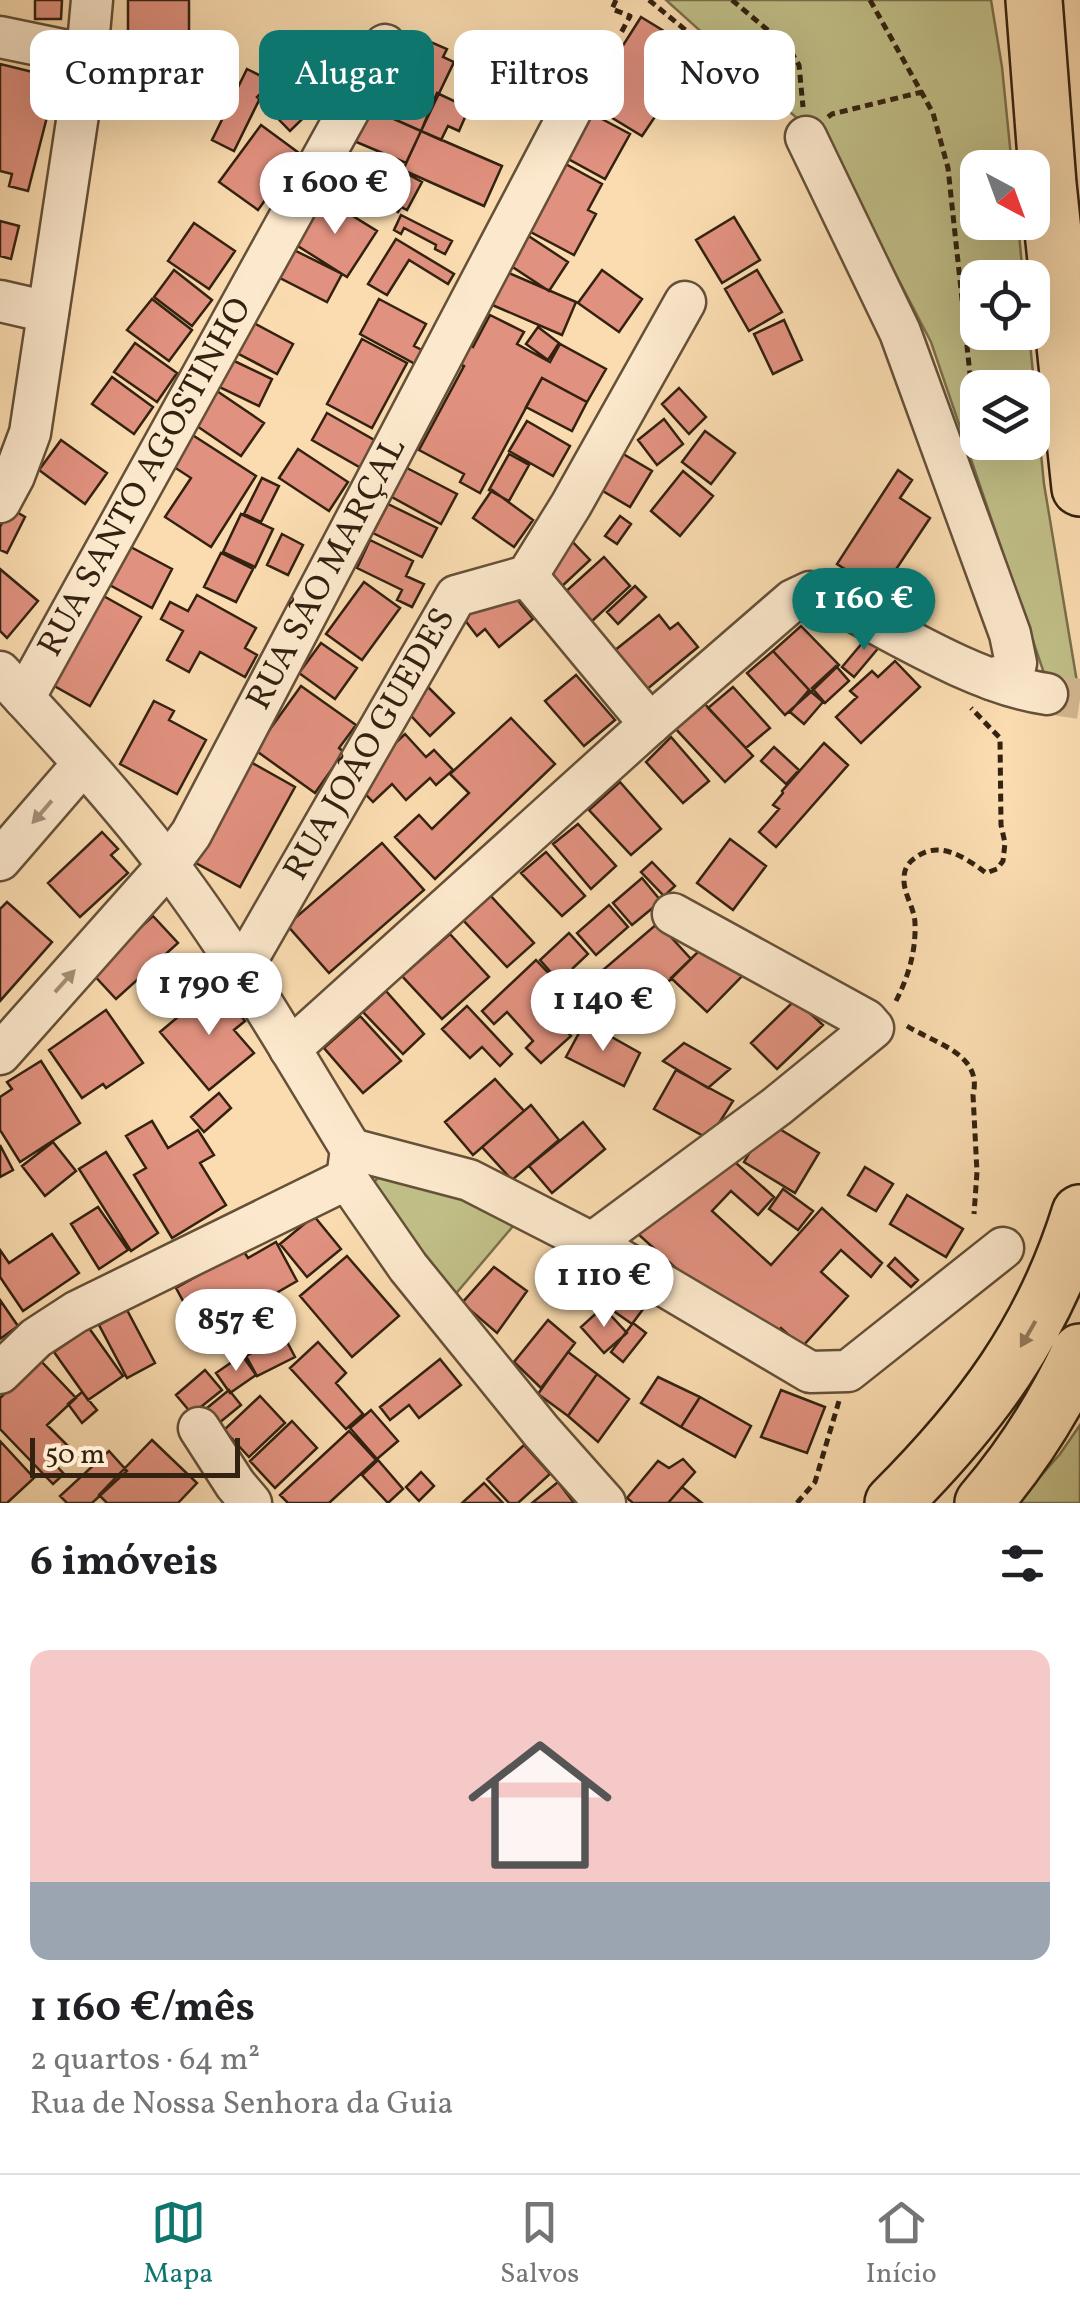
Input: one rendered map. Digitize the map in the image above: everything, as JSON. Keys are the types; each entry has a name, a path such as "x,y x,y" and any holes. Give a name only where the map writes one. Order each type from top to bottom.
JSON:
{"highway":[{"path":"1019,0 1043,150"},
{"path":"1034,0 1045,150"},
{"path":"1050,203 1080,488"},
{"path":"893,1503 981,1407 1009,1366 1058,1273 1080,1213"},
{"path":"983,1503 1048,1411 1080,1352"},
{"path":"971,1503 1048,1411"}],"street":[{"path":"89,30 92,0"},
{"path":"0,38 30,44"},
{"path":"0,502 30,433 76,120"},
{"name":"RUA SANTO AGOSTINHO","path":"12,685 341,120"},
{"name":"RUA SÃO MARÇAL","path":"0,1054 168,865 190,834 565,120"},
{"path":"806,138 900,332 1010,634 1014,672 991,679"},
{"path":"0,301 48,312"},
{"path":"650,724 527,576 572,504 685,302"},
{"name":"RUA JOÃO GUEDES","path":"241,970 456,596 527,576"},
{"path":"290,1049 650,724 794,600 810,592 823,594 991,679 1047,694"},
{"path":"12,685 168,865 241,970 290,1049 348,1164 408,1267 605,1503"},
{"path":"0,860 83,764"},
{"path":"592,1243 776,1107 872,1028 866,1020 674,914"},
{"path":"0,1373 36,1338 76,1312 348,1164 469,1180 592,1243 810,1372 848,1371 1003,1248"},
{"path":"199,1428 235,1497"}],"path":[{"path":"612,10 616,0"},
{"path":"650,0 781,108 806,138"},
{"path":"732,0 789,48 799,65 806,138"},
{"path":"870,0 933,113 948,168 970,370"},
{"path":"806,138 832,114 922,92"},
{"path":"900,1013 895,1002 907,980 915,923 904,883 904,872 910,862 925,851 942,850 971,861 986,873 1004,861 1000,738 951,683 945,658"},
{"path":"904,1024 973,1067 977,1172 974,1214"},
{"path":"797,1503 815,1482 848,1371"}],"shaded area":[{"path":"666,0 991,0 1010,150 960,150 960,240 1020,240 1021,260 960,260 960,350 1031,350 1033,370 960,370 960,427 931,342 830,148 795,116 795,30 699,30"},
{"path":"971,460 1042,460 1077,682 1046,679"},
{"path":"385,1171 519,1219 448,1303 372,1184"},
{"path":"1080,1425 1080,1503 1017,1503 1060,1454"}],"building":[{"path":"35,0 62,0 61,19 35,19"},
{"path":"128,0 189,0 189,30 128,30"},
{"path":"641,17 662,30 644,30 644,120 653,120 642,136 616,120 624,120 624,44"},
{"path":"434,43 447,49 443,57 454,62 434,104"},
{"path":"0,64 30,71 30,120 46,120 28,191 9,186 12,174 0,171"},
{"path":"247,69 259,75 259,100 234,151 212,140 222,120 239,120 239,85"},
{"path":"437,93 454,101 454,120 464,120 459,131 448,126 441,140 421,131 426,120 434,120"},
{"path":"279,120 301,120 290,131"},
{"path":"364,120 396,120 421,131 406,163 354,141"},
{"path":"396,120 426,120 421,131"},
{"path":"580,120 604,120 630,134 605,179 561,155"},
{"path":"261,125 299,153 258,210 219,182"},
{"path":"421,131 502,166 484,206 403,170"},
{"path":"562,162 602,184 588,210 596,214 574,255 525,229"},
{"path":"400,170 422,182 407,210 401,207 398,212 381,202"},
{"path":"322,197 377,231 347,277 293,243"},
{"path":"401,215 452,241 445,254 404,228 401,234 394,230"},
{"path":"734,217 760,260 722,283 696,240"},
{"path":"0,221 19,226 11,259 0,256"},
{"path":"194,223 235,251 209,289 168,261"},
{"path":"527,235 568,262 549,291 508,264"},
{"path":"396,239 454,274 448,284 409,260 387,295 368,284"},
{"path":"288,247 342,274 327,302 274,275"},
{"path":"174,270 212,300 192,326 154,297"},
{"path":"602,270 642,299 619,332 578,303"},
{"path":"757,270 782,312 749,331 725,289"},
{"path":"504,271 576,302 562,335 490,304"},
{"path":"152,299 192,330 169,361 127,330"},
{"path":"379,299 426,324 414,346 424,351 417,365 360,334"},
{"path":"490,315 524,332 517,344 550,362 560,344 606,369 587,402 542,378 480,493 460,482 464,474 419,450 464,366 457,363 467,343 473,347"},
{"path":"784,320 802,360 773,374 754,334"},
{"path":"250,321 293,344 277,374 233,351"},
{"path":"538,327 559,343 548,360 526,344"},
{"path":"362,339 407,363 372,428 327,404"},
{"path":"135,343 177,373 157,402 114,372"},
{"path":"228,358 272,379 259,406 215,385"},
{"path":"112,377 153,407 134,434 92,404"},
{"path":"542,378 587,402 572,431 526,407"},
{"path":"211,387 264,423 241,456 188,420"},
{"path":"679,388 706,417 689,434 662,404"},
{"path":"327,413 376,441 361,468 312,440"},
{"path":"664,419 683,444 657,465 638,440"},
{"path":"527,421 570,446 553,476 509,451"},
{"path":"705,431 735,453 711,484 682,462"},
{"path":"191,434 256,476 211,547 165,517 191,478 171,465"},
{"path":"61,440 107,473 85,504 39,470"},
{"path":"608,445 652,471 630,507 586,481"},
{"path":"298,449 348,482 329,511 279,478"},
{"path":"509,454 529,465 509,501 489,490"},
{"path":"405,467 457,494 441,524 390,496"},
{"path":"898,470 912,480 900,498 930,518 881,592 837,564"},
{"path":"683,471 713,496 680,536 651,511"},
{"path":"262,478 279,486 261,522 244,514"},
{"path":"492,490 533,520 514,547 473,518"},
{"path":"388,504 437,528 422,557 373,533"},
{"path":"10,508 25,517 7,553 0,550 0,527"},
{"path":"241,514 273,529 255,567 223,552"},
{"path":"620,516 631,524 617,544 605,536"},
{"path":"282,534 303,545 288,575 267,565"},
{"path":"566,535 590,560 558,590 534,565"},
{"path":"370,540 413,561 406,576 424,584 412,607 397,600 402,590 357,568"},
{"path":"127,545 172,569 152,608 106,583"},
{"path":"221,553 253,569 236,602 204,587"},
{"path":"604,557 630,586 590,623 563,594"},
{"path":"0,569 38,601 7,638 0,631"},
{"path":"364,582 400,608 362,660 326,634"},
{"path":"503,582 533,619 499,647 485,629 477,636 461,615"},
{"path":"635,586 646,597 618,624 607,612"},
{"path":"100,594 141,617 90,706 49,683"},
{"path":"197,595 256,628 245,648 257,655 245,677 200,652 189,672 167,660 183,631 161,619 170,602 188,611"},
{"path":"659,615 670,629 678,623 698,647 646,690 614,651"},
{"path":"801,626 839,665 811,692 773,651"},
{"path":"874,629 886,639 854,677 842,667"},
{"path":"321,643 357,668 335,699 299,673"},
{"path":"773,651 811,692 785,715 747,673"},
{"path":"895,661 920,687 861,743 836,717 857,697 850,691 872,671 878,677"},
{"path":"836,666 849,681 825,703 812,688"},
{"path":"576,675 615,720 584,746 545,701"},
{"path":"423,682 454,713 430,736 400,704"},
{"path":"301,686 356,725 339,748 344,752 315,793 255,750"},
{"path":"733,687 770,728 746,748 708,708"},
{"path":"809,690 823,702 804,724 790,712"},
{"path":"154,701 174,711 169,720 206,740 177,794 120,764"},
{"path":"703,702 753,756 725,782 674,727"},
{"path":"511,718 555,764 435,879 395,837 419,815 432,829 469,793 450,774"},
{"path":"405,734 426,757 434,750 453,770 436,785 430,778 406,800 392,784 373,802 354,782"},
{"path":"671,737 709,781 683,803 646,762"},
{"path":"824,743 848,765 776,847 759,832 779,809 773,805 782,791"},
{"path":"774,747 799,770 786,784 761,761"},
{"path":"249,761 295,787 240,887 194,862"},
{"path":"620,782 661,829 631,855 589,810"},
{"path":"578,824 616,866 591,889 553,844"},
{"path":"102,832 118,849 111,855 128,873 80,917 48,883"},
{"path":"730,839 766,866 733,910 697,883"},
{"path":"382,843 424,890 329,973 287,925"},
{"path":"546,852 585,896 562,916 521,873"},
{"path":"652,862 675,886 664,896 641,872"},
{"path":"642,878 661,901 632,925 613,903"},
{"path":"489,894 534,943 507,967 463,920"},
{"path":"7,902 52,942 0,1001 0,909"},
{"path":"609,905 628,927 596,955 577,933"},
{"path":"153,916 178,943 116,999 91,972"},
{"path":"658,923 691,959 642,1008 603,970"},
{"path":"569,933 588,954 573,968 601,998 582,1015 552,982 556,978 540,960"},
{"path":"450,934 489,977 442,1019 402,976"},
{"path":"702,948 746,972 707,1012 671,978"},
{"path":"536,960 553,978 547,983 567,1004 553,1016 571,1036 541,1063 526,1048 533,1041 507,1012 494,1024 482,1011"},
{"path":"216,985 245,1021 234,1030 254,1053 209,1090 160,1032"},
{"path":"386,991 424,1034 403,1054 363,1012"},
{"path":"626,995 639,1006 622,1026 610,1016"},
{"path":"795,1000 823,1025 777,1069 751,1043"},
{"path":"467,1006 512,1054 500,1066 482,1047 470,1058 442,1029"},
{"path":"106,1010 143,1063 106,1088 103,1084 82,1098 49,1050"},
{"path":"360,1016 401,1061 363,1093 324,1048"},
{"path":"585,1022 640,1053 624,1086 566,1057"},
{"path":"684,1043 730,1069 708,1088 663,1061"},
{"path":"41,1061 80,1123 20,1162 0,1130 0,1097 12,1089 7,1082"},
{"path":"676,1070 733,1101 709,1139 654,1109"},
{"path":"495,1079 524,1111 473,1155 445,1122"},
{"path":"219,1093 231,1108 204,1132 191,1117"},
{"path":"531,1105 559,1140 512,1180 482,1147"},
{"path":"152,1121 168,1148 198,1130 214,1155 200,1163 226,1205 172,1238 134,1175 146,1168 126,1136"},
{"path":"583,1122 605,1149 552,1193 529,1166"},
{"path":"768,1122 819,1153 795,1193 744,1162"},
{"path":"53,1142 76,1171 45,1196 22,1166"},
{"path":"0,1145 13,1170 0,1177"},
{"path":"717,1146 774,1197 758,1215 731,1191 712,1211 771,1265 822,1208 882,1263 871,1277 841,1250 821,1272 848,1296 802,1347 781,1328 764,1348 638,1234"},
{"path":"106,1152 158,1233 131,1251 79,1169"},
{"path":"865,1167 893,1184 876,1211 848,1195"},
{"path":"783,1189 813,1211 798,1230 769,1209"},
{"path":"907,1195 963,1229 946,1257 890,1224"},
{"path":"98,1207 128,1250 99,1269 71,1224"},
{"path":"314,1216 341,1249 307,1277 280,1244"},
{"path":"52,1234 79,1273 23,1311 0,1277 0,1250 9,1263"},
{"path":"276,1242 297,1281 202,1336 176,1288 243,1250 248,1258"},
{"path":"347,1256 399,1316 352,1357 300,1296"},
{"path":"895,1258 918,1280 911,1287 888,1266"},
{"path":"494,1267 527,1291 497,1333 462,1303"},
{"path":"627,1273 655,1293 632,1324 605,1305"},
{"path":"0,1300 18,1326 0,1339"},
{"path":"603,1307 627,1333 604,1353 581,1327"},
{"path":"127,1310 155,1363 127,1378 99,1325"},
{"path":"548,1320 575,1343 541,1388 514,1362"},
{"path":"633,1323 646,1333 623,1362 611,1352"},
{"path":"89,1328 123,1376 88,1400 54,1352"},
{"path":"284,1336 295,1357 257,1376 246,1356"},
{"path":"318,1342 346,1373 336,1383 363,1414 346,1429 290,1368"},
{"path":"568,1352 597,1374 568,1416 538,1394"},
{"path":"242,1355 256,1375 230,1393 216,1373"},
{"path":"440,1359 461,1385 419,1418 409,1405 390,1420 380,1407"},
{"path":"40,1360 76,1398 47,1425 68,1446 52,1461 64,1474 53,1484 0,1429 0,1398"},
{"path":"205,1370 222,1390 192,1414 176,1395"},
{"path":"597,1374 629,1399 598,1442 568,1416"},
{"path":"658,1377 700,1397 681,1427 641,1403"},
{"path":"229,1390 241,1405 219,1423 207,1408"},
{"path":"781,1390 825,1407 807,1453 761,1437"},
{"path":"82,1392 97,1410 82,1423 68,1404"},
{"path":"260,1396 285,1423 249,1457 224,1430"},
{"path":"700,1397 751,1426 735,1457 681,1427"},
{"path":"371,1410 398,1441 377,1459 350,1428"},
{"path":"292,1421 317,1448 275,1488 250,1461"},
{"path":"349,1431 376,1460 329,1503 288,1503 280,1495"},
{"path":"152,1440 197,1483 178,1503 107,1503 99,1495"},
{"path":"0,1441 34,1478 7,1503 0,1503"},
{"path":"524,1445 550,1474 518,1503 509,1503 487,1479"},
{"path":"109,1451 127,1471 92,1503 67,1503 60,1496"},
{"path":"683,1459 695,1472 668,1503 633,1503 627,1498 658,1461 669,1468"},
{"path":"378,1460 403,1489 388,1503 362,1475"},
{"path":"421,1472 434,1486 419,1501 406,1487"},
{"path":"558,1482 574,1503 532,1503"},
{"path":"484,1483 503,1503 462,1503"},
{"path":"682,1487 702,1503 668,1503"}],"tunnel":[{"path":"1047,694 1080,699"}]}
